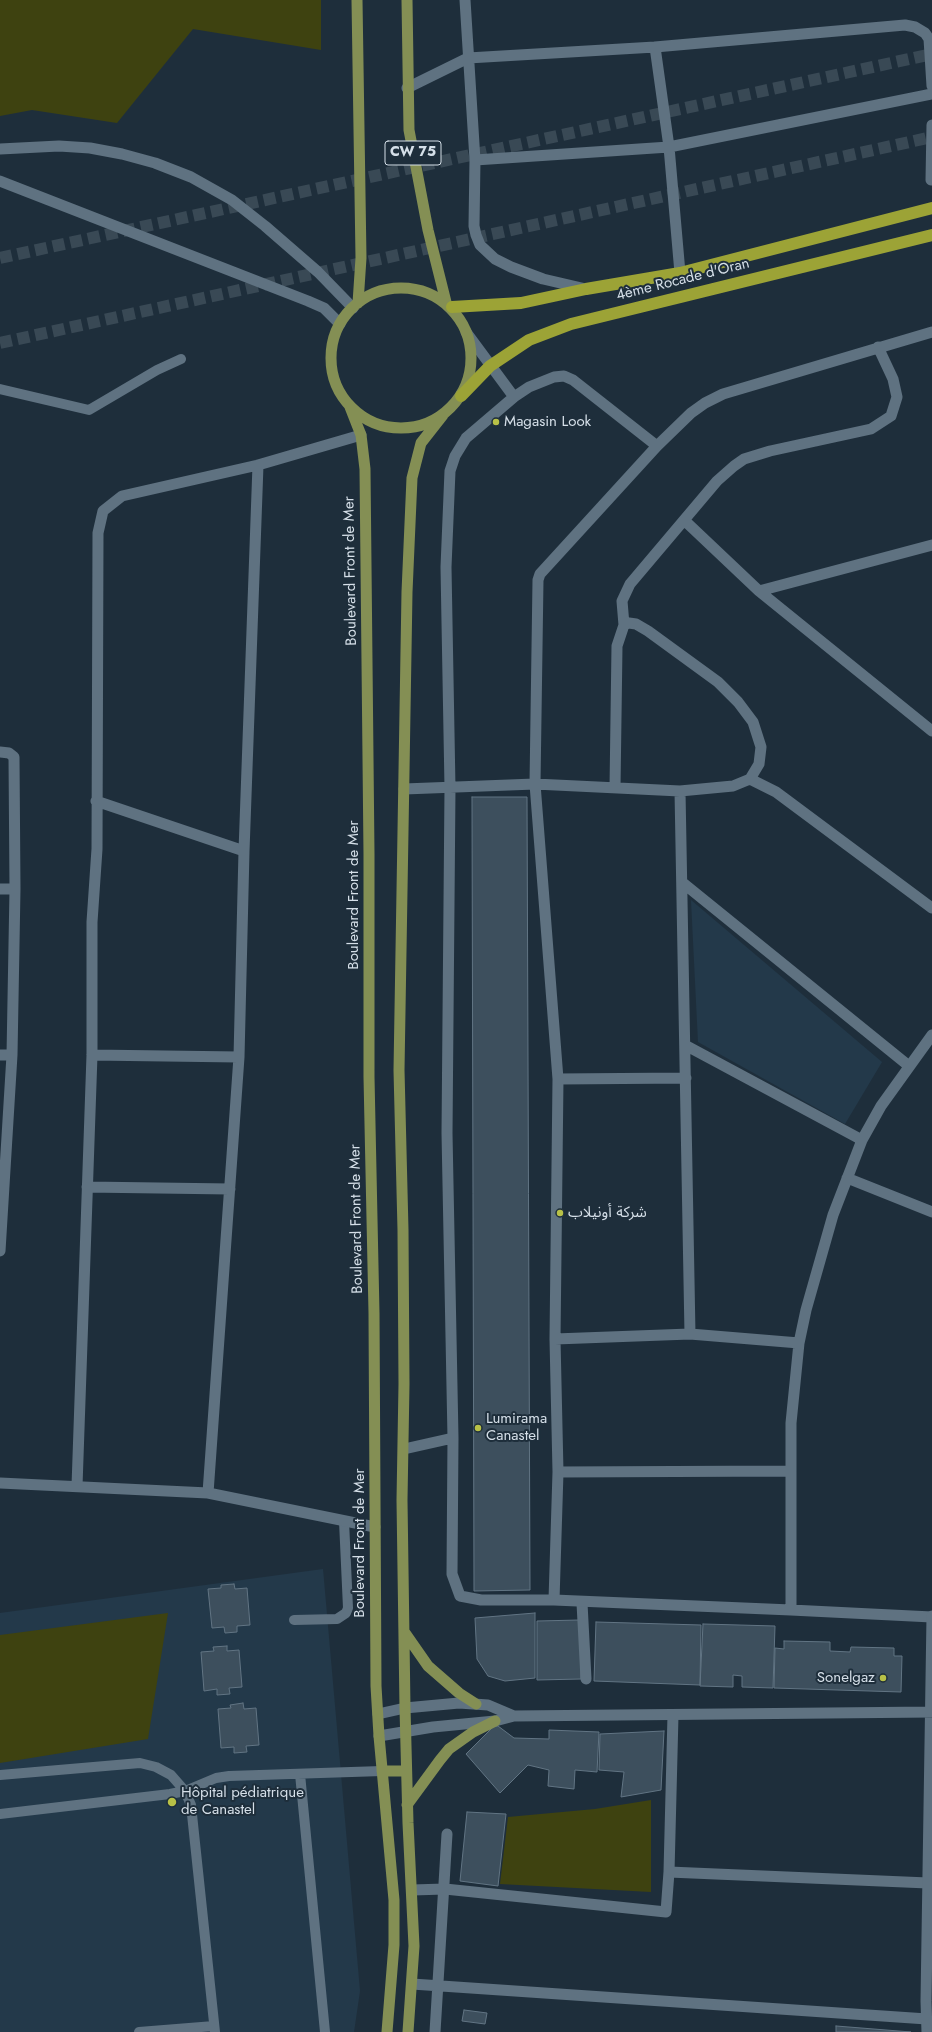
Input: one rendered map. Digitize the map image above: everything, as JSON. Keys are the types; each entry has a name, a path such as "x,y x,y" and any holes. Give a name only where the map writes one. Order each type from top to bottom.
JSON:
{"highway":[{"name":"4ème Rocade d'Oran","path":"449,305 521,303 586,288 680,273 932,208"},
{"name":"4ème Rocade d'Oran","path":"461,396 490,366 529,340 571,324 932,235"}],"main road":[{"path":"355,306 361,258 357,0"},
{"name":"CW 75","path":"407,0 407,88 409,130 428,230 449,305"},
{"path":"408,2032 414,1946 406,1771 402,1500 404,1449 403,1230 399,1070 407,592 412,478 420,443 461,396 468,381 471,364 471,348 466,332 449,305 422,291 400,288 378,292 355,306 340,324 334,341 331,358 334,376 340,392 350,407 366,419 385,427 405,428 425,424 443,415"},
{"name":"Boulevard Front de Mer","path":"350,407 361,435 365,469 369,854 369,1076 374,1313 378,1714 394,1900 394,1945 387,2032"},
{"path":"405,1632 428,1666 459,1693 476,1704"},
{"path":"407,1805 435,1765 449,1749 472,1732 495,1721"},
{"path":"382,1771 406,1771"}],"street":[{"path":"465,0 475,160 474,226 480,245 495,258 511,267 543,279 586,288"},
{"path":"407,88 468,58 655,47 911,26 925,33 929,39 932,86"},
{"path":"655,47 669,147 680,273"},
{"path":"475,160 669,147 932,94"},
{"path":"931,180 932,125"},
{"path":"0,149 59,146 90,148 122,154 155,163 191,177 232,200 265,226 355,306"},
{"path":"0,181 308,301 324,308 340,324"},
{"path":"466,332 514,397"},
{"path":"554,1600 558,1472 555,1339 558,1079 535,784 538,580 540,574 657,446 691,412 723,394 932,332"},
{"path":"615,788 618,646 624,625 622,601 630,584 717,482 744,458 871,429 891,416 897,397 893,379 878,347"},
{"path":"657,446 572,380 564,376 554,376 529,387 514,397 466,438 455,456 450,471 446,567 450,788 447,1133 453,1438 452,1574 460,1596 481,1600 554,1600 582,1603 791,1610 932,1617 927,2032"},
{"path":"77,1486 92,1055 92,922 97,849 98,533 103,512 122,496 258,465 361,435"},
{"path":"208,1493 239,1058 244,851 258,465"},
{"path":"684,520 758,591 932,731"},
{"path":"758,591 932,545"},
{"path":"404,788 450,788 535,784 680,791 733,786 750,779 759,764 761,747 753,722 738,702 718,682 648,631 636,624 624,625"},
{"path":"0,752 9,753 14,757 15,889 12,1055 0,1251"},
{"path":"750,779 776,792 932,908"},
{"path":"680,791 683,883 690,1334"},
{"path":"96,801 244,851"},
{"path":"683,883 909,1066"},
{"path":"0,889 15,889"},
{"path":"791,1610 791,1423 799,1343 806,1310 833,1215 862,1140 881,1106 932,1035"},
{"path":"685,1045 862,1140"},
{"path":"0,1055 12,1055"},
{"path":"92,1055 239,1058"},
{"path":"558,1079 686,1078"},
{"path":"847,1178 932,1212"},
{"path":"87,1187 230,1188"},
{"path":"555,1339 690,1334 799,1343"},
{"path":"404,1449 453,1438"},
{"path":"558,1472 791,1471"},
{"path":"0,1483 208,1493 375,1527"},
{"path":"582,1603 586,1679"},
{"path":"378,1714 405,1708 442,1704 476,1704 488,1706 514,1716"},
{"path":"379,1736 406,1731 495,1721 514,1716 931,1712"},
{"path":"412,1890 445,1889 666,1912 669,1872 673,1715"},
{"path":"435,2032 437,1986 445,1889 447,1834"},
{"path":"669,1872 928,1883"},
{"path":"412,1984 927,2019"}],"lane":[{"path":"0,389 89,410 157,370 181,359"},
{"path":"294,1620 337,1619 346,1613 348,1608 344,1521"},
{"path":"0,1775 140,1763 156,1767 170,1775 185,1791 191,1805 214,2029 139,2032"},
{"path":"0,1814 153,1797 185,1791 216,1778 229,1776 382,1771"},
{"path":"300,1774 325,2032"}],"shaded area":[{"path":"691,900 882,1062 845,1124 698,1042"},
{"name":"Hôpital pédiatrique de Canastel","path":"323,1569 360,1991 354,2032 0,2032 0,1613"}],"green space":[{"path":"0,0 321,0 321,50 193,29 117,123 32,110 0,116"},
{"path":"168,1613 148,1739 0,1763 0,1635"},
{"path":"651,1800 651,1892 500,1884 508,1817 595,1809"}],"building":[{"path":"472,797 527,797 530,1590 474,1591"},
{"path":"234,1584 235,1589 247,1588 250,1625 237,1626 237,1632 225,1633 224,1627 212,1628 208,1589 221,1588 221,1585"},
{"path":"535,1613 535,1678 505,1681 488,1676 477,1659 475,1618"},
{"path":"580,1620 581,1679 537,1680 537,1621"},
{"path":"596,1622 701,1625 700,1685 594,1681"},
{"path":"703,1624 775,1626 773,1688 742,1687 742,1676 733,1675 733,1687 700,1686"},
{"path":"784,1641 830,1642 830,1651 850,1652 851,1647 894,1648 894,1656 902,1656 901,1692 774,1688 775,1648 784,1649"},
{"path":"227,1646 227,1651 239,1650 242,1687 229,1688 230,1694 217,1695 217,1689 204,1691 201,1652 214,1651 213,1647"},
{"path":"243,1703 244,1709 256,1708 259,1745 246,1746 247,1752 234,1753 234,1747 221,1748 218,1709 231,1708 230,1705"},
{"path":"494,1726 498,1726 514,1738 549,1739 549,1730 599,1732 597,1772 575,1770 574,1789 548,1786 549,1770 528,1765 500,1793 466,1754"},
{"path":"664,1731 661,1790 621,1797 624,1772 599,1770 600,1734"},
{"path":"467,1812 506,1814 498,1886 460,1881"},
{"path":"464,2010 487,2013 485,2024 462,2021"},
{"path":"836,2026 911,2032 836,2032"}],"tunnel":[{"path":"0,258 932,54"},
{"path":"0,343 932,137"}],"place":[{"name":"Magasin Look","path":"496,422"},
{"name":"شركة أونيلاب","path":"560,1213"},
{"name":"Lumirama Canastel","path":"478,1428"},
{"name":"Sonelgaz","path":"883,1678"},
{"name":"Hôpital pédiatrique de Canastel","path":"172,1802"}]}
